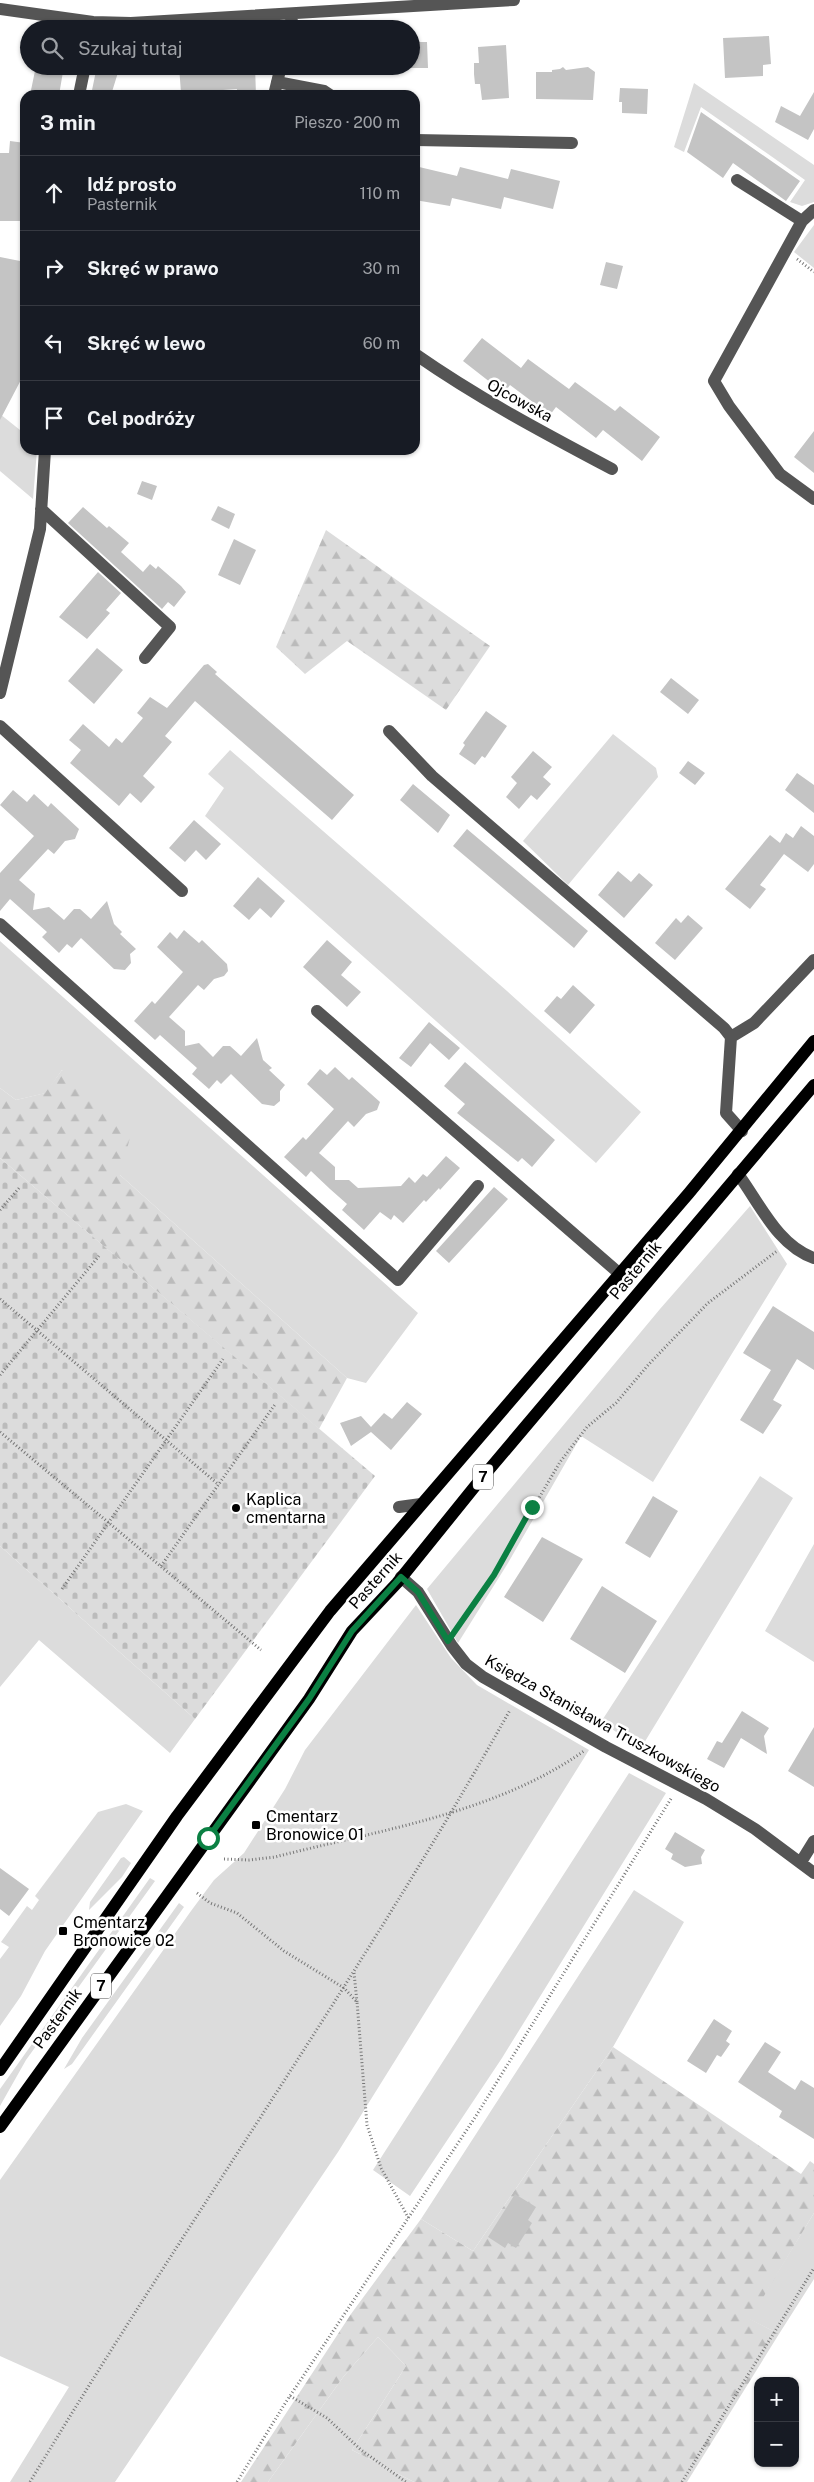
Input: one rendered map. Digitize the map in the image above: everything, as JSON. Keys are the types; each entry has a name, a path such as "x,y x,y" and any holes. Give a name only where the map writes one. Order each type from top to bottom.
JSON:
{"main road":[{"name":"Pasternik","path":"0,2070 188,1802 330,1611 620,1274 742,1130 814,1041"},
{"name":"Pasternik","path":"0,2126 304,1706 352,1631 401,1577 476,1485 814,1085"}],"street":[{"path":"203,20 514,0"},
{"path":"0,10 25,6 74,20"},
{"path":"291,20 293,14"},
{"path":"80,90 83,75"},
{"path":"275,90 278,75"},
{"path":"277,82 319,90"},
{"path":"420,140 572,143"},
{"path":"737,180 802,221"},
{"path":"814,210 802,221 714,381 729,406 780,474 814,499"},
{"name":"Ojcowska","path":"420,357 458,384 505,412 612,468"},
{"path":"0,693 40,530 45,455"},
{"path":"41,509 170,627 146,658"},
{"path":"0,726 182,891"},
{"path":"389,731 432,776 731,1037 726,1113 742,1130"},
{"path":"0,924 398,1280 478,1186"},
{"path":"731,1037 754,1023 814,960"},
{"path":"317,1011 620,1274"},
{"path":"738,1174 787,1243 803,1255 814,1258"},
{"path":"399,1507 421,1504"},
{"name":"Księdza Stanisława Truszkowskiego","path":"401,1577 418,1592 448,1641 466,1664 483,1677 755,1829 814,1873"},
{"path":"801,1862 814,1841"}],"path":[{"path":"0,1210 20,1187"},
{"path":"448,1641 488,1583 560,1462 587,1427 616,1404 649,1364 708,1303 787,1243"},
{"path":"0,1375 99,1256"},
{"path":"0,1299 218,1485"},
{"path":"62,1589 223,1359"},
{"path":"161,1566 276,1403"},
{"path":"0,1432 261,1650"},
{"path":"30,2482 90,2382 354,1972 453,1811 517,1697"},
{"path":"224,1859 249,1860 275,1857 453,1811 510,1792 577,1756 597,1742"},
{"path":"237,2482 290,2396 481,2108 678,1785"},
{"path":"197,1893 210,1902 237,1913 284,1951 344,1988 357,2002"},
{"path":"354,1972 367,2125 381,2168 409,2219"},
{"path":"682,2482 814,2268"},
{"path":"290,2396 327,2418 361,2450 406,2482"}],"green space":[{"path":"694,83 814,165 814,202 802,206 790,202 805,180 701,107 684,152 674,147"},
{"path":"814,225 814,268 794,252"},
{"path":"0,414 20,430 20,455 37,455 33,499 0,471"},
{"path":"326,530 490,646 446,710 347,641 305,674 276,647"},
{"path":"613,734 656,768 658,777 568,885 523,841"},
{"path":"230,750 507,991 641,1112 596,1163 205,816 224,788 208,774"},
{"path":"0,941 418,1313 366,1383 347,1378 120,1175 62,1070 46,1093 16,1100 0,1088"},
{"path":"62,1070 131,1134 120,1175 347,1378 319,1429 0,1158 0,1088 16,1100 45,1093"},
{"path":"0,1158 375,1476 195,1719 0,1546"},
{"path":"750,1206 787,1264 653,1482 581,1436 508,1563 458,1643 427,1589 660,1309"},
{"path":"760,1476 793,1498 641,1748 601,1722"},
{"path":"814,1544 814,1662 765,1631"},
{"path":"0,1546 195,1719 170,1753 39,1640 0,1687"},
{"path":"416,1605 451,1658 477,1685 589,1750 338,2152 115,2482 10,2482 69,2387 0,2356 0,2180 214,1880 244,1853 285,1789 305,1750"},
{"path":"629,1773 666,1793 502,2058 410,2196 373,2170"},
{"path":"126,1804 143,1811 45,1951 21,1996 0,2026 0,1959 9,1947 1,1942 27,1906 32,1910 39,1900 35,1896 98,1812"},
{"path":"124,1857 131,1863 122,1877 89,1910 90,1902 121,1858"},
{"path":"150,1878 155,1881 26,2060 0,2106 0,2089"},
{"path":"634,1890 684,1922 613,2047 473,2251 421,2219"},
{"path":"179,1903 184,1907 72,2064 64,2069 82,2038"},
{"path":"613,2047 801,2174 810,2161 814,2164 814,2213 750,2319 779,2334 687,2482 414,2482 352,2450 406,2366 378,2337 344,2376 268,2482 241,2482 351,2314 421,2219 473,2251"},
{"path":"814,2213 814,2279 779,2334 749,2319"},
{"path":"378,2337 406,2366 352,2450 414,2482 268,2482 344,2376"}],"building":[{"path":"769,36 771,64 763,65 763,76 725,78 723,38"},
{"path":"420,42 427,42 428,68 420,68"},
{"path":"506,45 509,98 482,100 480,84 475,84 474,74 474,63 479,63 478,47"},
{"path":"563,67 566,70 588,67 595,72 593,100 536,99 536,72 552,72 552,70"},
{"path":"34,75 62,75 60,90 31,90"},
{"path":"95,75 117,75 113,90 92,90"},
{"path":"180,75 255,75 256,90 181,90"},
{"path":"620,88 648,89 647,114 622,113 622,102 619,102"},
{"path":"814,92 814,129 808,140 775,122 781,106 800,116"},
{"path":"701,112 800,181 786,201 733,163 723,178 687,152"},
{"path":"10,141 20,142 20,221 0,221 0,153 9,153"},
{"path":"420,167 457,176 460,167 508,179 511,169 560,181 553,209 504,197 501,209 452,198 450,206 420,201"},
{"path":"0,257 20,261 20,382 0,420"},
{"path":"606,262 623,266 617,289 600,285"},
{"path":"482,338 521,368 528,359 569,389 575,382 615,411 620,406 660,437 642,461 603,430 596,438 556,407 550,415 510,385 504,393 463,361"},
{"path":"814,431 814,473 794,457"},
{"path":"142,481 157,486 152,500 137,494"},
{"path":"218,506 235,514 229,529 211,520"},
{"path":"83,507 107,528 109,526 129,543 121,552 143,572 150,564 156,569 158,566 181,586 186,592 174,607 168,602 162,609 68,523"},
{"path":"234,539 256,550 240,585 218,575"},
{"path":"98,572 121,593 106,610 110,613 87,639 59,617"},
{"path":"97,648 123,670 94,704 68,681"},
{"path":"208,664 217,672 215,674 354,795 332,820 195,701 165,736 172,742 143,776 155,787 141,803 130,793 119,806 70,763 81,750 69,740 83,724 109,747 116,738 122,743 143,718 137,713 150,697 167,708 204,665"},
{"path":"671,678 699,700 688,714 660,692"},
{"path":"486,711 507,726 485,758 482,756 475,765 459,754 465,745 463,743"},
{"path":"533,751 552,767 543,777 551,784 537,800 531,795 519,809 506,797 517,783 511,777"},
{"path":"688,761 705,773 695,785 679,773"},
{"path":"797,773 814,785 814,813 785,790"},
{"path":"413,784 450,815 438,833 400,800"},
{"path":"13,790 27,802 34,794 48,807 51,803 79,829 75,839 65,841 54,854 48,849 19,880 35,894 33,910 49,907 64,920 74,909 80,909 91,919 107,901 114,924 122,932 120,934 136,949 130,954 131,963 125,970 114,969 81,938 72,948 67,944 59,953 42,937 47,932 10,899 0,911 0,873 34,836 0,805"},
{"path":"194,820 221,844 206,860 196,850 185,862 169,848"},
{"path":"801,826 814,836 814,864 808,872 784,854 760,885 766,889 750,909 725,889 770,835 780,843 786,833 793,838"},
{"path":"467,829 588,931 574,948 453,846"},
{"path":"618,871 631,882 639,873 653,885 624,918 598,895"},
{"path":"258,877 285,901 271,918 260,908 249,920 233,906"},
{"path":"688,915 703,928 675,960 655,943 676,918 681,923"},
{"path":"184,930 199,943 202,940 227,964 228,971 224,976 214,979 204,990 198,985 169,1017 185,1031 185,1046 199,1043 213,1057 223,1046 230,1046 241,1056 257,1038 263,1060 272,1068 269,1070 285,1085 280,1091 280,1101 274,1106 262,1104 231,1074 221,1084 217,1080 209,1089 192,1074 197,1068 160,1035 155,1040 134,1021 152,1001 155,1004 183,972 157,947 170,932 177,939"},
{"path":"327,940 352,962 341,975 361,992 347,1007 303,967"},
{"path":"573,985 595,1005 570,1034 544,1011 557,996 561,999"},
{"path":"429,1022 460,1048 449,1060 430,1043 411,1067 399,1058"},
{"path":"465,1062 555,1140 532,1167 522,1158 518,1162 457,1113 465,1104 444,1086"},
{"path":"335,1067 349,1080 352,1077 380,1102 377,1110 366,1114 354,1127 348,1121 319,1153 335,1167 335,1180 349,1180 358,1188 401,1186 409,1177 415,1183 423,1174 427,1177 446,1156 460,1168 440,1190 439,1188 426,1202 424,1200 403,1223 394,1215 391,1220 380,1212 364,1230 342,1210 347,1204 311,1171 306,1177 284,1157 303,1137 306,1140 334,1109 307,1084 320,1069 327,1075"},
{"path":"494,1187 508,1199 449,1263 436,1251"},
{"path":"773,1306 814,1332 814,1370 797,1359 773,1400 782,1405 763,1434 740,1420 771,1370 743,1353"},
{"path":"407,1402 422,1414 391,1450 371,1432 351,1446 340,1423 361,1416 371,1427 384,1413 392,1419"},
{"path":"653,1496 678,1511 650,1558 625,1543"},
{"path":"542,1537 583,1559 543,1622 504,1597"},
{"path":"602,1586 657,1621 625,1673 570,1639"},
{"path":"742,1711 769,1728 764,1736 767,1754 741,1738 724,1768 707,1759 717,1741 722,1743"},
{"path":"814,1727 814,1787 788,1771"},
{"path":"675,1832 705,1850 701,1857 702,1864 685,1867 671,1859 673,1854 665,1849"},
{"path":"0,1868 29,1889 9,1916 0,1909"},
{"path":"714,2019 732,2031 726,2041 730,2044 721,2057 717,2055 706,2073 687,2061"},
{"path":"765,2042 781,2052 768,2072 795,2090 801,2080 814,2088 814,2139 779,2117 782,2111 738,2082"},
{"path":"515,2194 536,2207 528,2220 532,2223 516,2248 508,2243 505,2248 488,2237"}],"place":[{"name":"Kaplica cmentarna","path":"236,1508"},
{"name":"Cmentarz Bronowice 01","path":"256,1825"},
{"name":"Cmentarz Bronowice 02","path":"63,1931"}],"route":[{"path":"208,1838 309,1699 352,1631 401,1577 418,1592 448,1641 494,1575 532,1507"}]}
